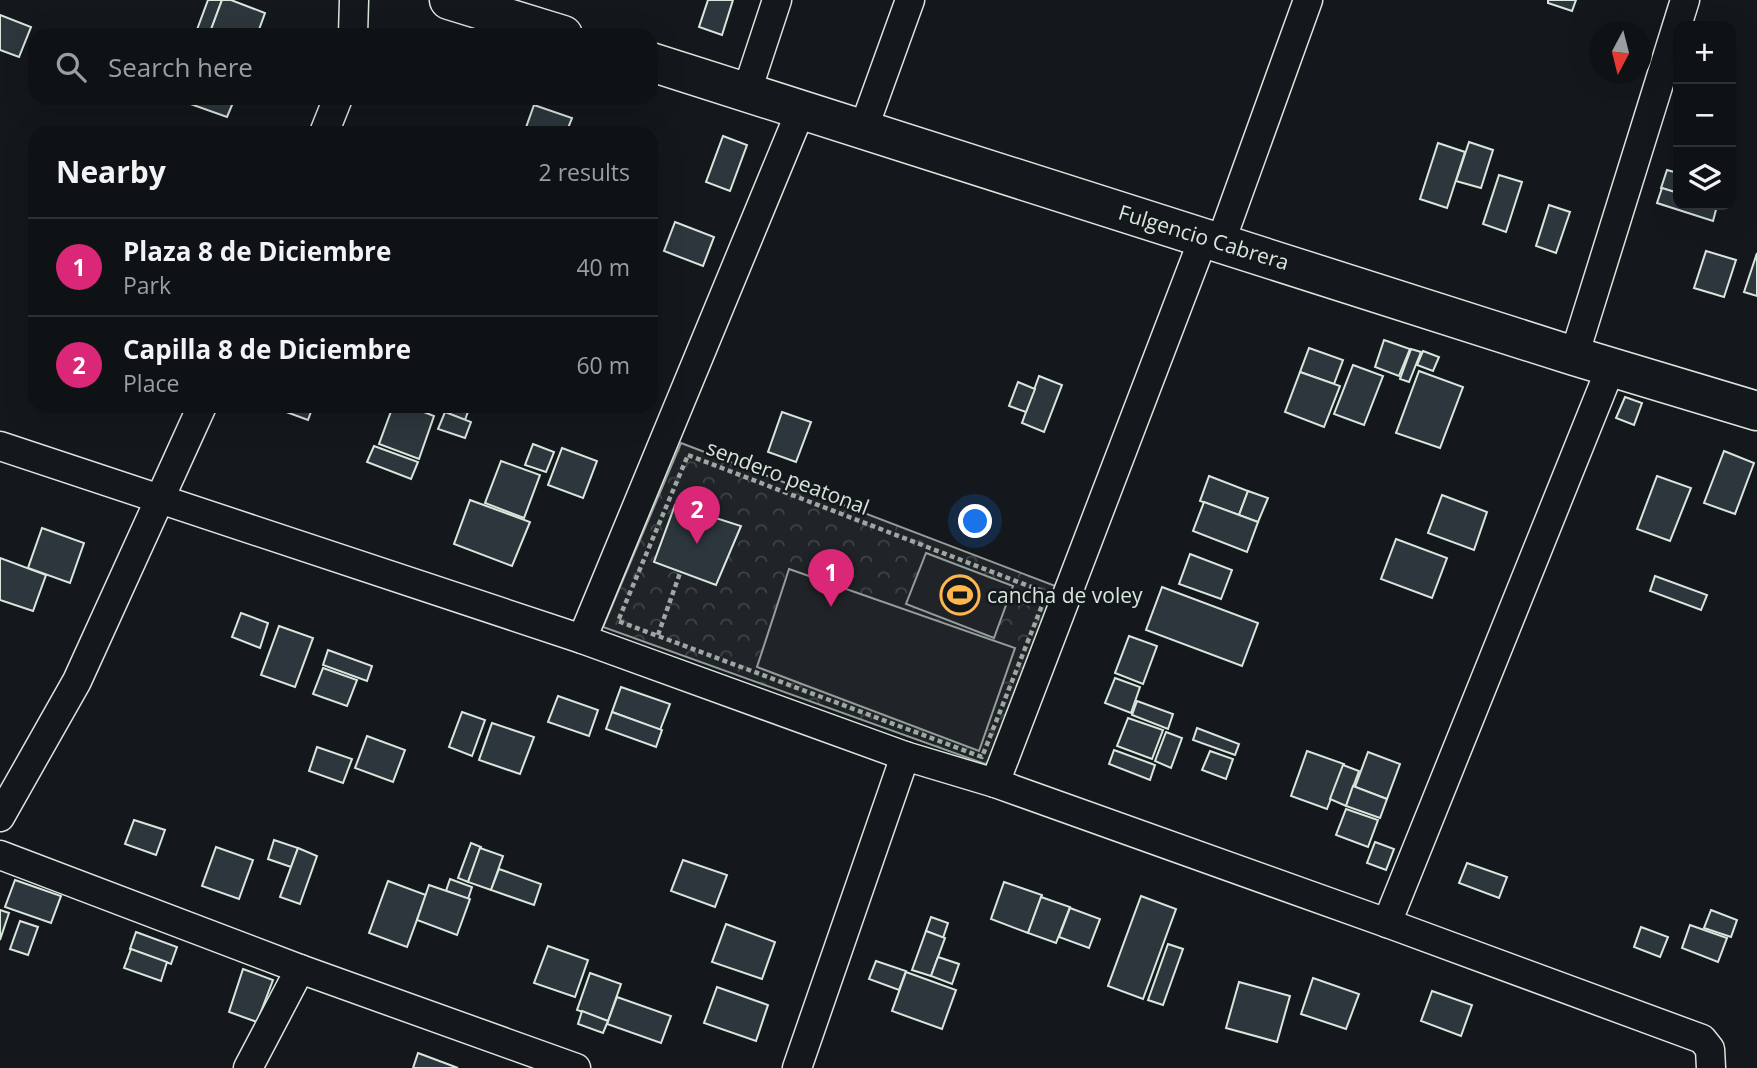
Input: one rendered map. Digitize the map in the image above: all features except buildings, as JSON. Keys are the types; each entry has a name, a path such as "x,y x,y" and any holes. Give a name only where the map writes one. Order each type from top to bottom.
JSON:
{"main road":[{"path":"449,0 540,28"},
{"name":"Fulgencio Cabrera","path":"658,64 1574,356 1757,411"}],"street":[{"path":"353,28 354,0"},
{"path":"747,91 777,0"},
{"path":"863,130 910,0"},
{"path":"995,783 1308,0"},
{"path":"1574,356 1685,0"},
{"path":"327,126 335,105"},
{"path":"582,639 801,110"},
{"path":"1387,923 1611,367"},
{"path":"0,817 77,681 199,413"},
{"path":"0,446 582,639 905,756 995,783 1387,923 1702,1039 1710,1049 1711,1068"},
{"path":"797,1068 905,756"},
{"path":"0,855 300,969 576,1068"},
{"path":"248,1068 300,969"}],"path":[{"name":"sendero peatonal","path":"688,456 1047,593 982,757 658,636 618,621 688,456"},
{"path":"658,636 680,573"}],"green space":[{"path":"681,443 1058,587 988,765 603,627"},
{"name":"cancha de voley","path":"926,553 1013,586 994,638 906,604"},
{"path":"789,569 1015,648 979,751 757,667"}],"place":[{"name":"Capilla 8 de Diciembre","path":"697,544"},
{"name":"cancha de voley","path":"960,595"},
{"name":"Plaza 8 de Diciembre","path":"831,607"}]}
